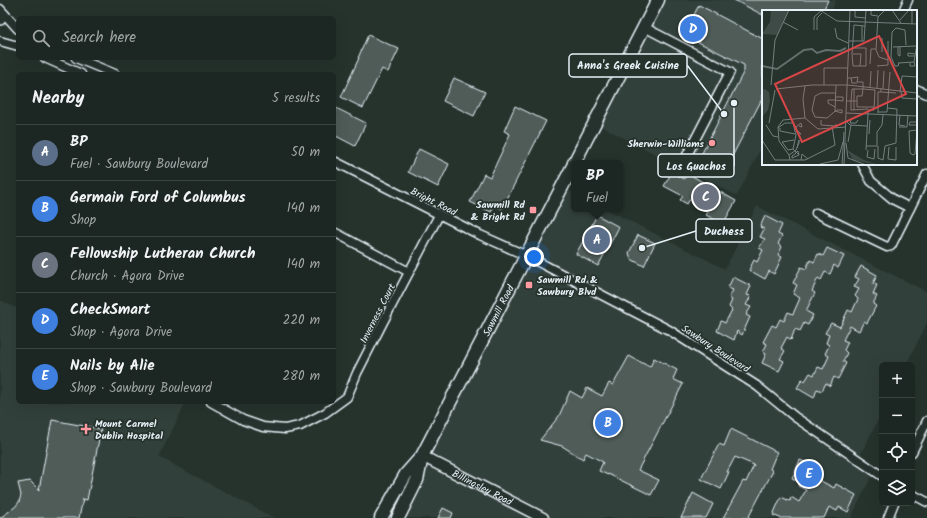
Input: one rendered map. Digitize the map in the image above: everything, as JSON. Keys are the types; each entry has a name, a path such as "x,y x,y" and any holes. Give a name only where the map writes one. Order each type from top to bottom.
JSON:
{"main road":[{"name":"Sawmill Road","path":"576,160 658,0"},
{"path":"0,13 0,19"},
{"name":"Sawmill Road","path":"381,518 406,474 422,456 571,169"},
{"name":"Sawmill Road","path":"398,518 417,480 422,456"}],"street":[{"path":"903,10 908,0"},
{"path":"0,9 16,27"},
{"path":"644,27 730,72 686,157"},
{"path":"0,41 16,45"},
{"path":"50,60 76,72"},
{"path":"81,60 110,72"},
{"path":"917,89 927,94"},
{"name":"Bright Road","path":"336,163 438,215 527,256"},
{"path":"863,165 872,181 894,200 910,208"},
{"path":"816,213 886,248 891,246 927,174"},
{"name":"Inverness Court","path":"215,404 243,420 263,427 285,429 300,426 325,413 347,397 357,373 438,215"},
{"path":"336,233 409,272"},
{"name":"Sawbury Boulevard","path":"527,256 636,312 688,341 757,386 795,417 879,474"},
{"path":"915,446 927,421"},
{"name":"Billingsley Road","path":"422,456 543,518"},
{"path":"915,496 927,502"},
{"path":"888,518 893,506"}],"shaded area":[{"path":"658,0 836,0 831,10 762,10 762,146 737,196 595,123"},
{"path":"562,187 571,192 571,212 612,212 725,269 757,206 927,292 927,323 908,362 879,362 879,418 858,460 874,471 851,518 398,518 422,456"},
{"name":"Mount Carmel Dublin Hospital","path":"0,300 16,308 16,404 185,404 159,457 274,518 0,518"}],"building":[{"path":"734,0 828,0 823,10 762,10 762,14"},
{"path":"699,5 762,38 762,99 724,172 699,159 744,71 744,65 688,37 686,30"},
{"path":"368,35 399,49 388,72 382,69 363,108 341,97"},
{"path":"454,78 485,92 474,116 443,101"},
{"path":"515,106 546,121 502,209 494,205 491,212 470,202 484,174 490,177 510,134 504,131"},
{"path":"336,108 366,123 355,146 336,136"},
{"path":"419,149 449,164 438,187 408,172"},
{"path":"672,172 684,179 687,173 736,201 723,224 706,215 709,209 690,199 687,204 680,200 683,196 664,186"},
{"path":"597,215 619,227 598,266 576,254"},
{"path":"765,216 782,225 778,234 782,236 778,244 782,247 778,255 782,257 774,274 769,271 765,279 749,270 754,260 757,262 763,250 759,248 765,239 760,237 764,229 760,227"},
{"path":"638,235 655,243 644,266 631,259 629,253"},
{"path":"827,248 844,256 838,268 834,265 830,274 825,272 821,280 818,278 812,291 815,293 806,311 813,315 808,325 804,323 800,331 795,329 791,340 787,337 781,348 785,351 780,359 784,361 779,371 762,363 766,354 763,352 767,344 763,342 772,325 776,327 780,319 784,321 788,312 793,314 800,298 793,294 797,285 793,283 801,267 806,269 810,260 814,262 818,254 823,256"},
{"path":"861,266 877,275 873,284 877,285 873,294 877,296 873,304 876,306 867,323 864,321 859,331 850,326 843,340 848,342 844,350 847,353 843,361 846,363 838,379 834,377 830,386 826,383 822,391 817,389 814,398 797,388 802,379 805,381 810,373 814,375 818,367 823,369 829,356 825,354 829,345 826,343 829,335 825,333 831,323 840,327 848,310 852,312 858,299 855,296 859,289 854,287 859,279 855,277"},
{"path":"733,277 751,286 747,295 751,296 746,305 751,307 746,315 750,317 742,335 737,331 734,340 717,331 721,321 725,323 732,310 729,307 732,300 729,298 733,290 728,288"},
{"path":"629,356 650,367 654,358 677,370 673,379 683,384 638,470 659,480 651,495 599,471 603,462 586,453 583,459 562,446 540,440 559,416 570,391 582,398 587,388 602,396 609,383 613,385"},
{"name":"Mount Carmel Dublin Hospital","path":"52,420 101,429 87,500 83,499 79,518 0,518 15,507 19,502 21,495 18,483 30,481 39,490"},
{"path":"731,429 777,452 770,469 773,471 748,518 723,518 743,481 746,482 754,465 735,457 727,472 729,472 721,489 701,479 719,444 724,446"},
{"path":"800,460 811,465 809,470 821,477 819,480 834,488 836,484 856,495 848,512 839,507 837,511 829,507 824,518 780,518 773,515 781,497 790,501 791,497 799,502 806,490 798,486 800,482 792,478"},
{"path":"693,493 713,504 706,518 681,518"},
{"path":"443,508 453,513 451,518 438,518"}],"place":[{"name":"CheckSmart","path":"693,29"},
{"name":"Los Guachos","path":"734,103"},
{"name":"Anna's Greek Cuisine","path":"724,114"},
{"name":"Sherwin-Williams","path":"712,143"},
{"name":"Fellowship Lutheran Church","path":"706,197"},
{"name":"Sawmill Rd & Bright Rd","path":"533,210"},
{"name":"BP","path":"597,240"},
{"name":"Duchess","path":"642,248"},
{"name":"Sawmill Rd & Sawbury Blvd","path":"529,285"},
{"name":"Germain Ford of Columbus","path":"608,423"},
{"name":"Mount Carmel Dublin Hospital","path":"86,429"},
{"name":"Nails by Alie","path":"809,474"}]}
